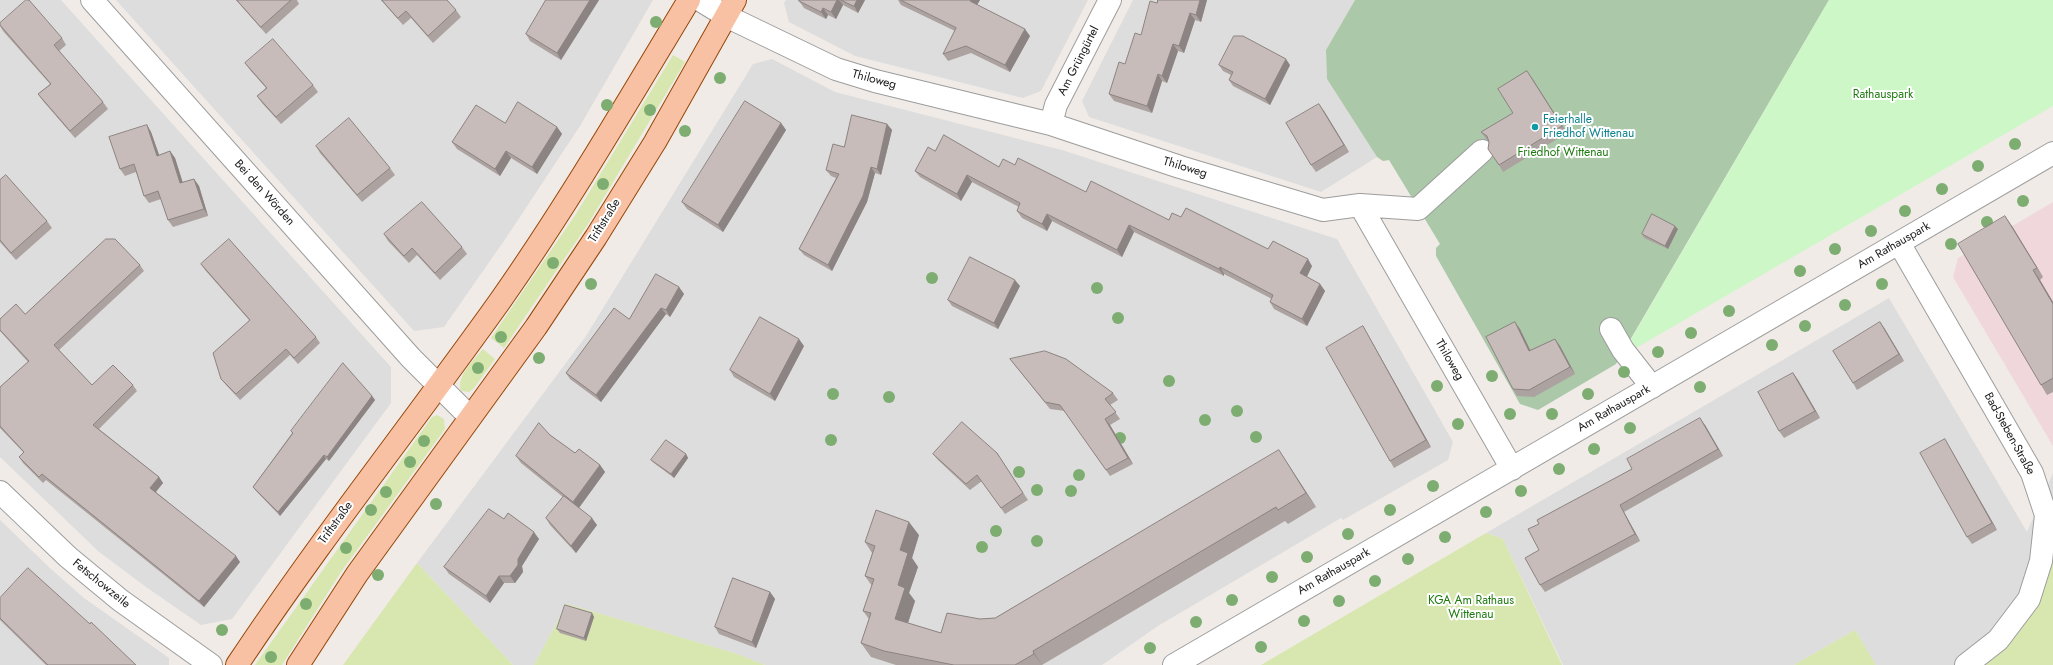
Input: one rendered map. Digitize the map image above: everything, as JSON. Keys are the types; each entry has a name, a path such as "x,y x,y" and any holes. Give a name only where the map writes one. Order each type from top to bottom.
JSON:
{"main road":[{"name":"Triftstraße","path":"237,665 321,544 500,301 565,203 690,0"},
{"name":"Triftstraße","path":"298,665 357,574 536,327 596,237 655,142 731,8"}],"street":[{"name":"Bei den Wörden","path":"92,0 411,358 439,384"},
{"path":"700,0 731,8"},
{"name":"Am Grüngürtel","path":"1051,124 1056,105 1110,0"},
{"name":"Thiloweg","path":"731,8 836,69 874,81 1051,124 1180,167 1322,210 1360,205 1512,469"},
{"path":"1360,205 1418,209 1482,151"},
{"name":"Am Rathauspark","path":"1174,665 2053,153"},
{"name":"Bad-Steben-Straße","path":"1899,243 2032,473 2046,515 2041,561 2028,599 1998,640 1966,665"},
{"path":"1611,329 1624,350 1652,387"},
{"path":"439,384 470,417"},
{"name":"Fetschowzeile","path":"0,492 79,567 120,600 210,665"}],"shaded area":[{"path":"0,0 61,0 391,367 391,403 232,619 201,625 146,587 98,551 0,457"},
{"path":"116,0 653,0 580,126 506,238 444,327 414,331"},
{"path":"786,0 1088,0 1041,91 1023,98 855,56 789,22 784,3"},
{"path":"1133,0 1355,0 1326,50 1327,79 1377,157 1321,192 1089,117 1082,101"},
{"path":"772,59 835,92 1062,150 1337,239 1453,442 1448,460 1343,520 1341,518 1158,626 1102,665 765,665 734,653 567,604 534,665 513,665 417,563 586,336 753,64"},
{"path":"2053,202 2053,446 1953,277 1958,258"},
{"path":"1889,298 2027,532 2053,473 2053,554 2040,600 2017,634 1979,665 1876,665 1855,630 1794,665 1563,665 1503,539 1486,533"},
{"path":"0,520 51,569 84,598 169,658 169,665 0,665"}],"green space":[{"name":"Friedhof Wittenau","path":"1355,0 1829,0 1616,364 1538,410 1520,404 1436,256 1436,248 1440,244 1389,160 1383,161 1377,157 1327,79 1326,50"},
{"name":"Rathauspark","path":"1829,0 2053,0 2053,106 1636,348 1630,341"},
{"path":"673,55 685,62 588,224 504,348 491,338 576,214"},
{"path":"483,349 495,359 474,388 469,392 461,391 460,385 463,374"},
{"path":"437,415 444,419 445,429 341,572 282,665 255,665 432,417"},
{"name":"KGA Am Rathaus Wittenau","path":"1486,533 1503,539 1562,665 1261,665"},
{"path":"2053,554 2053,665 1979,665 2017,634 2040,600"},
{"path":"417,563 513,665 343,665"},
{"path":"567,604 734,653 765,665 534,665"},
{"path":"1855,630 1876,665 1794,665"}],"building":[{"path":"26,0 29,0 62,38 54,45 103,102 70,131 38,94 51,84 0,25 0,23"},
{"path":"237,0 291,0 261,27"},
{"path":"382,0 447,0 456,10 428,36 406,11 398,18"},
{"path":"546,0 590,0 557,53 526,34"},
{"path":"799,0 837,0 831,12 823,8 821,12"},
{"path":"841,0 857,0 854,6"},
{"path":"901,0 971,0 970,1 1025,29 1005,65 966,46 943,54 956,28"},
{"path":"1158,0 1200,0 1196,15 1190,13 1179,46 1173,44 1162,76 1158,74 1147,106 1109,94 1119,62 1125,64 1135,33 1141,35 1150,1 1157,3"},
{"path":"1234,36 1243,36 1286,59 1265,99 1229,80 1233,72 1219,65"},
{"path":"273,39 313,85 276,117 257,96 267,88 245,63"},
{"name":"Feierhalle Friedhof Wittenau","path":"1527,71 1562,126 1499,165 1488,149 1489,142 1487,136 1481,132 1513,113 1498,89"},
{"path":"745,101 781,123 718,225 682,202"},
{"path":"518,102 557,127 532,167 506,151 495,169 452,142 476,105 505,123"},
{"path":"1319,104 1344,145 1311,165 1286,123"},
{"path":"852,115 887,124 877,169 871,167 863,196 828,265 799,249 839,174 826,170 833,144 844,147"},
{"path":"349,118 390,168 357,195 316,146"},
{"path":"147,125 157,156 170,151 180,183 194,179 204,209 168,220 158,191 144,196 134,164 120,169 109,137"},
{"path":"944,135 999,167 1003,159 1015,165 1018,158 1086,192 1091,181 1169,220 1172,213 1181,217 1186,208 1268,249 1273,241 1308,259 1300,273 1320,284 1302,319 1270,302 1273,295 1220,267 1219,269 1129,225 1117,250 1047,214 1042,224 1017,211 1020,203 967,175 957,194 915,171 928,147 935,151"},
{"path":"6,175 47,221 11,253 0,240 0,180"},
{"path":"422,202 462,247 435,273 412,248 404,256 384,234"},
{"path":"1652,214 1675,226 1665,246 1642,234"},
{"path":"2005,216 2037,268 2033,270 2053,304 2053,378 2041,385 1958,244"},
{"path":"106,239 115,239 140,265 54,345 92,385 113,365 133,385 93,425 159,477 150,488 236,556 199,601 42,474 39,477 19,457 24,452 0,426 0,387 29,361 0,330 0,319 16,304 25,314"},
{"path":"229,239 316,337 294,358 286,349 236,394 221,379 213,353 250,320 201,264"},
{"path":"970,257 1015,280 994,323 948,300"},
{"path":"656,274 679,287 666,310 661,308 596,395 566,373 614,308 629,319"},
{"path":"760,317 799,339 770,394 730,370"},
{"path":"1515,322 1529,351 1555,339 1570,367 1529,390 1513,389 1486,337"},
{"path":"1880,322 1899,354 1853,383 1833,351"},
{"path":"1363,326 1426,440 1390,461 1326,348"},
{"path":"1045,351 1066,359 1113,393 1105,399 1116,412 1105,419 1128,458 1106,470 1060,405 1045,402 1010,359"},
{"path":"343,363 372,396 327,457 324,455 278,512 253,487 293,433 291,431"},
{"path":"1793,373 1815,411 1779,431 1758,392"},
{"path":"1700,418 1718,449 1620,505 1635,534 1540,585 1525,558 1539,550 1528,529 1539,524 1537,520 1632,469 1627,459"},
{"path":"962,422 997,453 1023,493 1001,508 977,475 966,484 933,454"},
{"path":"539,423 550,435 575,453 579,449 600,465 573,502 516,456"},
{"path":"1945,439 1992,523 1967,537 1920,453"},
{"path":"666,440 686,454 671,474 651,460"},
{"path":"1279,450 1306,493 1278,510 1276,507 1033,651 1034,654 1015,665 954,665 884,651 861,643 871,613 863,611 874,579 865,576 875,546 865,542 876,510 909,522 900,550 908,553 898,585 905,588 895,619 941,633 947,613 980,619 995,618"},
{"path":"564,496 592,518 571,546 546,518"},
{"path":"489,509 504,519 508,513 534,532 518,559 518,565 510,576 499,576 486,596 444,567"},
{"path":"28,568 90,624 91,622 136,665 48,665 0,618 0,598"},
{"path":"733,578 770,592 752,642 715,627"},
{"path":"565,605 592,613 584,638 557,629"}],"place":[{"name":"Feierhalle Friedhof Wittenau","path":"1535,127"}]}
